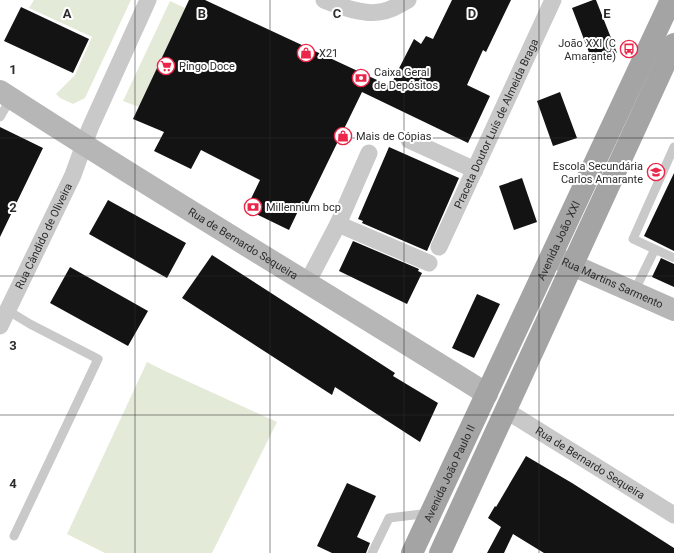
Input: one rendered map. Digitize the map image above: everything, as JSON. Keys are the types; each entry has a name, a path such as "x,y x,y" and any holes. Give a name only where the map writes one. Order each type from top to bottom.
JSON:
{"main road":[{"name":"Avenida João XXI","path":"487,394 671,0"},
{"path":"440,553 507,411 572,265 674,44"},
{"name":"Avenida João Paulo II","path":"412,553 487,394"}],"street":[{"name":"Rua Cândido de Oliveira","path":"0,326 73,175 83,144 148,0"},
{"path":"324,0 362,12 379,12 395,8 408,0"},
{"name":"Praceta Doutor Luís de Almeida Braga","path":"439,247 553,0"},
{"name":"Rua de Bernardo Sequeira","path":"6,94 216,228 307,282 487,394"},
{"path":"409,140 475,170"},
{"path":"307,282 338,224 369,153"},
{"path":"338,224 429,263"},
{"name":"Rua Martins Sarmento","path":"551,255 674,310"},
{"name":"Rua de Bernardo Sequeira","path":"507,411 674,515"}],"lane":[{"path":"0,117 6,94"},
{"path":"674,148 633,239 674,258"},
{"path":"634,292 655,249"},
{"path":"8,310 30,324 98,359 14,536"},
{"path":"372,553 389,518 431,513"}],"green space":[{"path":"34,0 131,0 85,98 73,104 60,98 56,94 75,75 92,37 29,8"},
{"path":"170,1 185,8 139,107 123,101"},
{"path":"147,362 277,422 212,553 105,553 67,534"}],"building":[{"path":"189,0 205,0 390,86 414,39 421,44 426,36 433,39 452,0 511,0 486,52 483,50 467,85 490,96 468,143 362,92 304,211 299,209 289,230 246,209 260,180 201,150 191,169 154,151 164,132 133,119"},
{"path":"596,0 617,53 593,63 572,8"},
{"path":"21,7 89,39 73,73 4,41"},
{"path":"560,92 577,138 553,146 537,101"},
{"path":"0,127 43,148 0,237"},
{"path":"389,147 459,178 427,251 362,223 363,221 358,219"},
{"path":"674,173 674,251 644,236"},
{"path":"522,178 537,222 514,230 499,186"},
{"path":"108,200 186,243 167,278 89,234"},
{"path":"353,241 419,269 418,271 422,273 407,304 339,271"},
{"path":"212,255 395,373 393,376 438,403 420,442 335,387 332,395 182,298"},
{"path":"661,258 674,264 674,287 652,277"},
{"path":"70,267 148,311 128,346 50,303"},
{"path":"477,294 500,304 474,358 452,348"},
{"path":"526,456 572,483 674,548 674,553 544,553 513,534 504,553 487,553 501,527 488,518"},
{"path":"347,483 376,496 357,537 370,543 366,553 332,553 317,546"}],"place":[{"name":"João XXI (C Amarante)","path":"629,49"},
{"name":"X21","path":"306,53"},
{"name":"Pingo Doce","path":"166,66"},
{"name":"Caixa Geral de Depósitos","path":"361,78"},
{"name":"Mais de Cópias","path":"343,136"},
{"name":"Escola Secundária Carlos Amarante","path":"656,172"},
{"name":"Millennium bcp","path":"253,207"}]}
